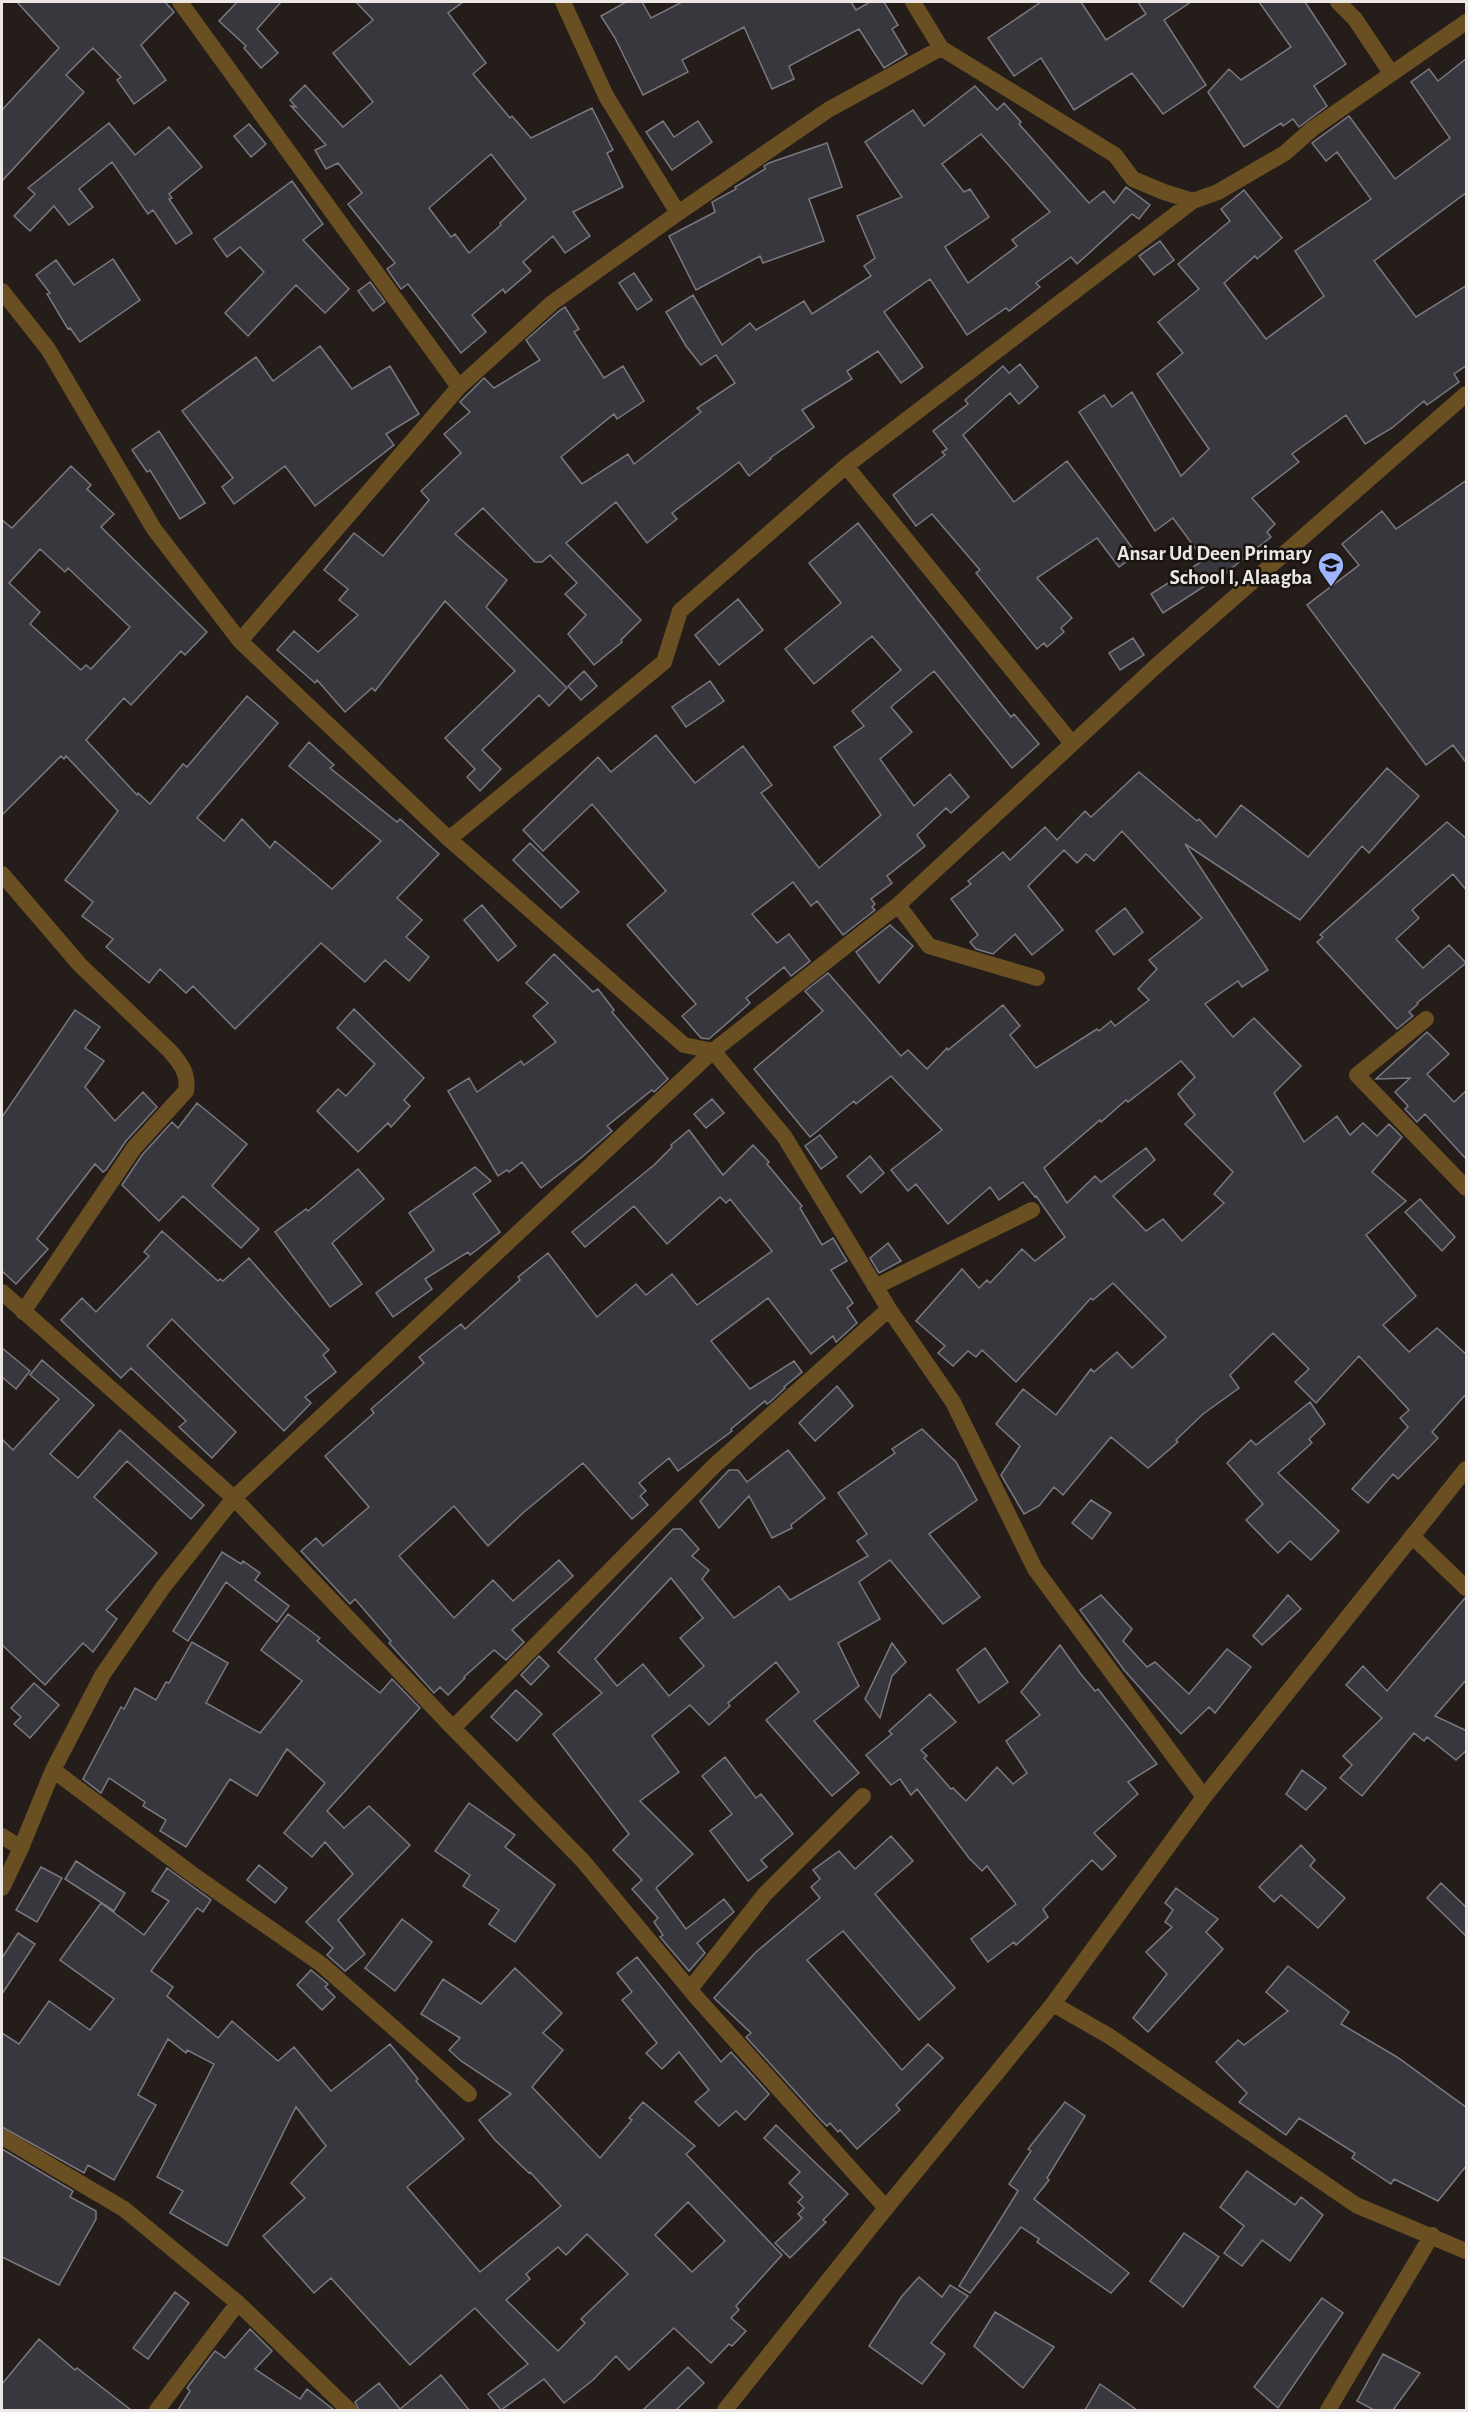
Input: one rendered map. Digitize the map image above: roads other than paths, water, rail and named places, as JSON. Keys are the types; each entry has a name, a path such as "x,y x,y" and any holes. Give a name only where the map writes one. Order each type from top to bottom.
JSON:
{"street":[{"path":"180,2 459,387"},
{"path":"563,2 606,96 678,213"},
{"path":"913,2 941,48 1115,155 1133,179 1193,201"},
{"path":"1338,2 1355,19 1391,73"},
{"path":"449,840 664,662 680,611 846,466 1193,201 1218,192 1285,153 1312,129 1467,22"},
{"path":"240,641 459,387 552,303 828,110 941,48"},
{"path":"2,291 48,349 154,529 240,641 449,840 684,1045 712,1051 784,1136 875,1287 953,1402 1035,1569 1204,1797"},
{"path":"2,1888 53,1770 110,1664 164,1586 234,1498 712,1051 898,905 1155,666 1467,394"},
{"path":"846,466 1071,742"},
{"path":"2,874 80,965 170,1051 179,1062 188,1080 186,1091 134,1148 23,1312"},
{"path":"898,905 929,946 1037,978"},
{"path":"1426,1019 1357,1075 1467,1188"},
{"path":"875,1287 1032,1209"},
{"path":"2,1292 234,1498 583,1861 690,1989 886,2208"},
{"path":"453,1728 715,1465 889,1309"},
{"path":"725,2410 1053,2004 1204,1797 1467,1469"},
{"path":"1412,1536 1467,1588"},
{"path":"53,1770 192,1874 321,1964 470,2094"},
{"path":"690,1989 765,1894 863,1796"},
{"path":"2,1836 21,1848"},
{"path":"1053,2004 1109,2036 1356,2205 1467,2251"},
{"path":"2,2137 124,2209 238,2303 349,2410"},
{"path":"1328,2410 1432,2235"},
{"path":"157,2410 238,2303"}],"place":[{"name":"Ansar Ud Deen Primary School I, Alaagba","path":"1331,588"}]}
